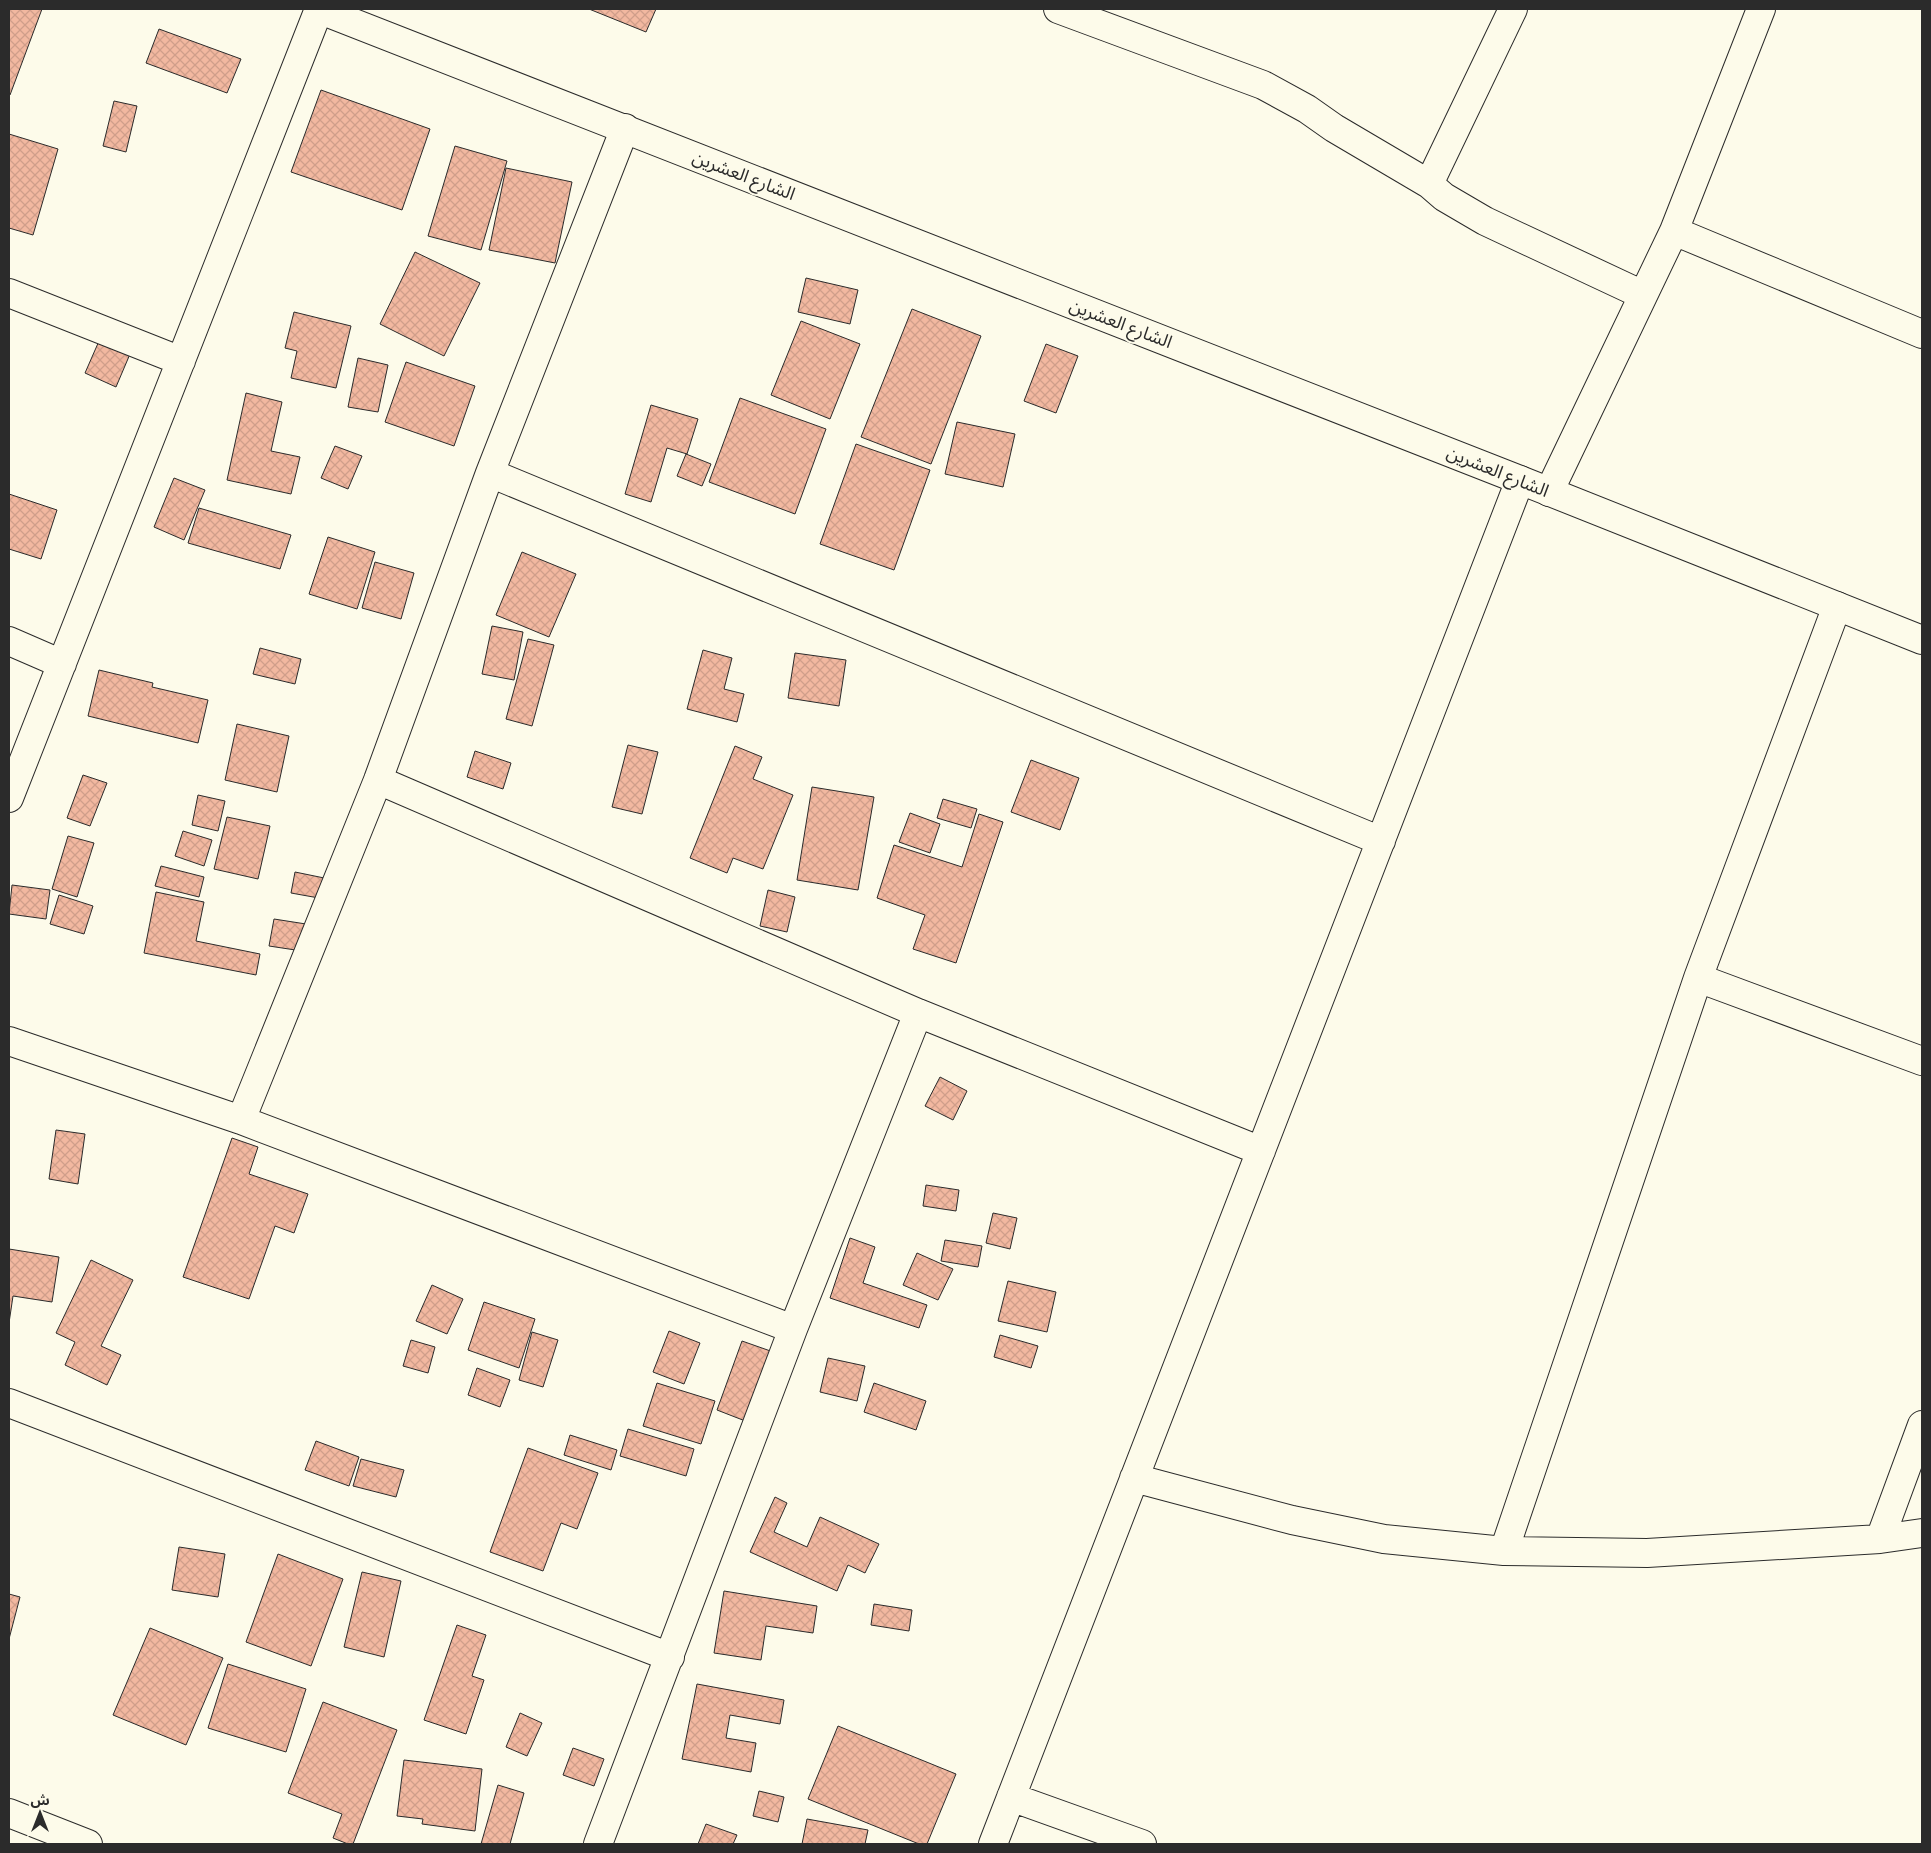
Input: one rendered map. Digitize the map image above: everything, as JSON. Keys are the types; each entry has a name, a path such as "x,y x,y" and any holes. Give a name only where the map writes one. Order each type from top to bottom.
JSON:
{"street":[{"path":"9,798 319,9"},
{"name":"الشارع العشرين","path":"319,9 1520,480 1922,640"},
{"path":"1058,9 1263,85 1307,109 1356,142 1428,184 1485,221 1643,295"},
{"path":"1428,184 1513,9"},
{"path":"1549,492 1674,231 1761,9"},
{"path":"240,1120 378,780 490,473 625,128"},
{"path":"1674,231 1922,334"},
{"path":"9,294 181,360"},
{"path":"490,473 1381,841"},
{"path":"993,1844 1520,480"},
{"path":"1504,1551 1698,978 1837,606"},
{"path":"9,641 62,664"},
{"path":"378,780 918,1013 1261,1151"},
{"path":"1698,978 1922,1061"},
{"path":"598,1844 792,1329 918,1013"},
{"path":"9,1041 240,1120 792,1329"},
{"path":"9,1403 670,1657"},
{"path":"1880,1539 1922,1425"},
{"path":"1134,1478 1292,1520 1384,1539 1504,1551 1647,1553 1880,1539 1922,1532"},
{"path":"1011,1797 1142,1844"},
{"path":"9,1813 88,1844"}],"building":[{"path":"9,9 42,9 10,95 9,95"},
{"path":"589,9 656,9 646,32"},
{"path":"159,29 241,59 227,93 146,63"},
{"path":"321,90 430,129 402,210 291,172"},
{"path":"114,101 137,106 126,152 103,146"},
{"path":"9,134 58,149 33,235 9,228"},
{"path":"455,146 507,161 481,250 428,236"},
{"path":"506,168 572,182 555,263 489,250"},
{"path":"415,252 480,283 444,356 380,324"},
{"path":"806,278 858,290 850,324 798,312"},
{"path":"912,309 981,336 931,464 861,437"},
{"path":"294,312 351,326 336,388 291,378 297,351 285,348"},
{"path":"801,321 860,344 830,419 771,395"},
{"path":"99,341 130,354 116,387 85,373"},
{"path":"1046,344 1078,356 1056,413 1024,401"},
{"path":"358,358 388,365 378,412 348,407"},
{"path":"406,362 475,386 454,446 385,422"},
{"path":"246,393 282,402 271,451 300,457 291,494 227,480"},
{"path":"740,398 826,429 795,514 709,482"},
{"path":"651,405 698,419 687,454 667,448 651,502 625,494"},
{"path":"957,422 1015,434 1003,487 945,474"},
{"path":"856,444 930,470 894,570 820,544"},
{"path":"335,446 362,456 348,489 321,478"},
{"path":"686,454 711,464 702,486 677,476"},
{"path":"174,478 205,490 184,540 154,527"},
{"path":"9,494 57,510 41,559 9,549"},
{"path":"199,508 291,535 280,569 188,543"},
{"path":"328,537 375,552 357,609 309,594"},
{"path":"522,552 576,574 549,637 496,615"},
{"path":"375,562 414,573 401,619 362,608"},
{"path":"492,626 523,632 514,680 482,674"},
{"path":"528,639 554,645 532,726 506,719"},
{"path":"260,648 301,659 295,684 253,674"},
{"path":"703,650 732,658 724,689 744,694 737,722 687,709"},
{"path":"795,653 846,660 839,706 788,698"},
{"path":"99,670 153,683 152,687 208,700 198,743 88,716"},
{"path":"237,724 289,736 277,792 225,780"},
{"path":"628,745 658,752 642,814 612,807"},
{"path":"735,746 762,757 753,779 793,795 763,869 733,858 727,873 690,858"},
{"path":"475,751 511,763 503,789 467,777"},
{"path":"1031,760 1079,778 1060,830 1011,812"},
{"path":"83,775 107,783 90,826 67,818"},
{"path":"812,787 874,797 858,890 797,880"},
{"path":"198,795 225,801 218,831 192,825"},
{"path":"943,799 977,809 971,828 937,818"},
{"path":"910,813 940,824 930,853 899,842"},
{"path":"979,814 1003,822 956,963 913,949 925,915 877,898 894,845 962,867"},
{"path":"227,817 270,826 258,879 214,869"},
{"path":"183,831 212,840 204,866 175,856"},
{"path":"68,836 94,843 77,897 52,889"},
{"path":"161,866 204,877 199,897 155,886"},
{"path":"295,872 334,880 330,900 291,893"},
{"path":"12,885 50,890 46,919 9,914"},
{"path":"768,890 795,897 787,932 760,926"},
{"path":"156,892 204,902 196,941 260,954 256,975 144,953"},
{"path":"59,895 93,906 84,934 50,924"},
{"path":"274,919 306,924 302,951 269,946"},
{"path":"940,1077 967,1091 953,1120 925,1106"},
{"path":"56,1130 85,1134 78,1184 49,1179"},
{"path":"232,1138 258,1147 249,1174 308,1194 294,1233 275,1226 249,1299 183,1277"},
{"path":"926,1185 959,1190 956,1211 923,1206"},
{"path":"993,1213 1017,1218 1010,1249 986,1243"},
{"path":"850,1238 875,1247 863,1283 927,1305 919,1328 830,1298"},
{"path":"945,1240 982,1246 978,1267 941,1261"},
{"path":"9,1249 59,1257 52,1302 13,1296 9,1323"},
{"path":"917,1253 953,1269 938,1300 903,1285"},
{"path":"91,1260 133,1280 101,1346 121,1355 107,1385 65,1365 75,1342 56,1333"},
{"path":"1008,1281 1056,1292 1047,1332 998,1321"},
{"path":"432,1285 463,1299 447,1334 416,1321"},
{"path":"484,1302 535,1319 519,1368 468,1350"},
{"path":"669,1331 700,1343 684,1384 653,1372"},
{"path":"532,1332 558,1340 543,1387 519,1380"},
{"path":"1000,1335 1038,1346 1031,1368 994,1357"},
{"path":"411,1340 435,1347 428,1373 403,1366"},
{"path":"742,1341 779,1354 753,1424 717,1410"},
{"path":"828,1358 865,1366 857,1401 820,1392"},
{"path":"477,1368 510,1380 500,1407 468,1395"},
{"path":"657,1383 715,1401 701,1444 643,1426"},
{"path":"874,1383 926,1401 916,1430 864,1412"},
{"path":"628,1429 694,1449 686,1476 620,1456"},
{"path":"570,1435 617,1450 611,1470 564,1455"},
{"path":"316,1441 359,1457 349,1486 305,1470"},
{"path":"528,1448 598,1473 577,1529 561,1523 543,1571 490,1552"},
{"path":"361,1459 404,1470 396,1497 353,1486"},
{"path":"775,1497 787,1503 774,1532 807,1547 820,1517 879,1544 865,1573 848,1565 837,1591 750,1552"},
{"path":"179,1547 225,1554 218,1597 172,1590"},
{"path":"278,1554 343,1579 311,1666 246,1642"},
{"path":"362,1572 401,1581 384,1657 344,1647"},
{"path":"724,1591 817,1606 813,1633 766,1626 761,1660 714,1653"},
{"path":"9,1594 20,1597 9,1639"},
{"path":"874,1604 912,1610 909,1631 871,1625"},
{"path":"457,1625 486,1635 472,1676 484,1680 466,1734 424,1720"},
{"path":"150,1628 223,1658 186,1745 113,1715"},
{"path":"228,1664 306,1689 286,1752 208,1728"},
{"path":"697,1684 784,1700 780,1724 730,1715 726,1738 756,1743 751,1772 682,1759"},
{"path":"323,1702 397,1730 353,1844 333,1838 342,1814 288,1793"},
{"path":"520,1713 542,1723 527,1756 506,1747"},
{"path":"838,1726 956,1774 927,1844 919,1844 808,1799"},
{"path":"573,1748 604,1759 594,1786 563,1775"},
{"path":"404,1760 482,1769 475,1831 422,1824 423,1819 397,1816"},
{"path":"498,1785 524,1793 510,1844 481,1844"},
{"path":"759,1791 784,1797 778,1822 753,1816"},
{"path":"807,1819 868,1830 865,1844 802,1844"},
{"path":"706,1824 737,1835 733,1844 698,1844"}]}
